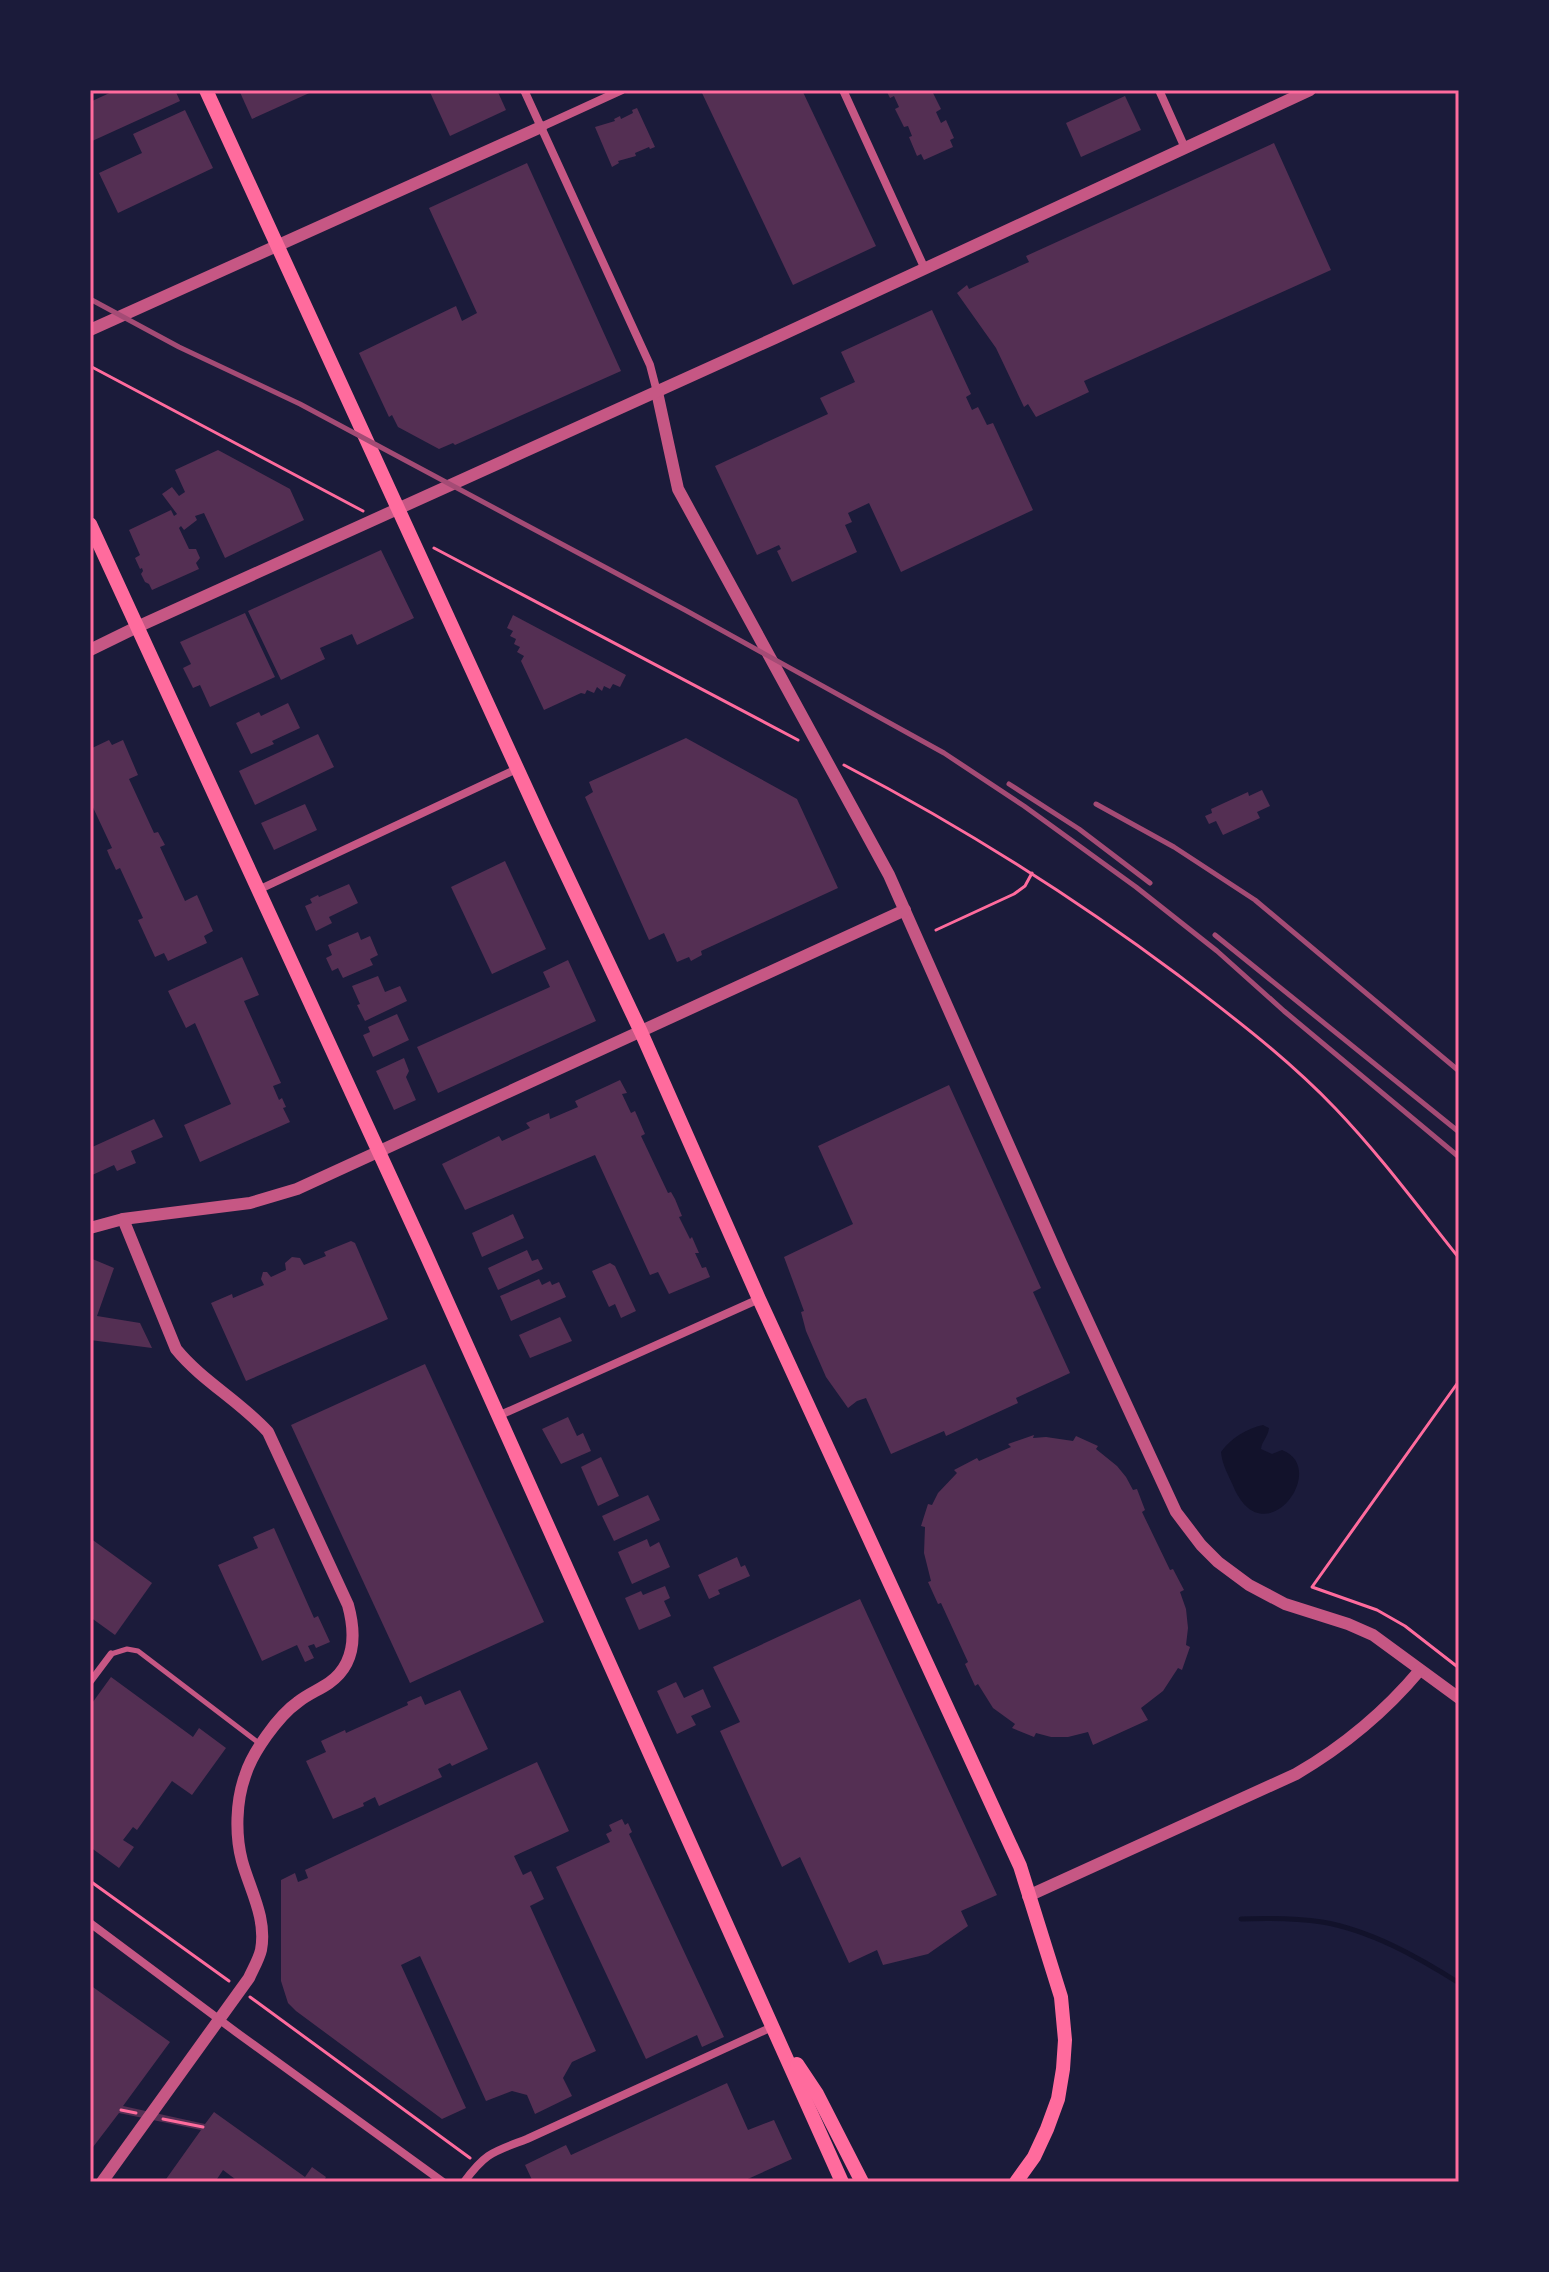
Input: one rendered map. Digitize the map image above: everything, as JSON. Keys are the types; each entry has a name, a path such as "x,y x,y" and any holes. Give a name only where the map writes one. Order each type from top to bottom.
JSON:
{"main road":[{"path":"206,90 398,509 424,551 544,827 641,1032 759,1299 1020,1866 1061,1997 1065,2040 1058,2099 1034,2157 1016,2182"},
{"path":"90,524 498,1416 842,2182"},
{"path":"772,2027 817,2094 862,2182"}],"street":[{"path":"524,90 650,365 678,489 889,875 1067,1276 1176,1512 1201,1545 1249,1585 1285,1604 1361,1629 1459,1698"},
{"path":"90,330 622,90"},
{"path":"843,90 924,267"},
{"path":"1159,90 1185,148"},
{"path":"90,651 1310,90"},
{"path":"257,890 519,768"},
{"path":"90,1228 123,1219 250,1203 297,1189 905,910"},
{"path":"102,2182 249,1978 261,1949 260,1912 241,1859 237,1814 245,1775 261,1745 285,1712 333,1680 345,1666 352,1654 354,1639 348,1605 268,1432 252,1414 189,1366 176,1349 123,1219"},
{"path":"498,1416 759,1299"},
{"path":"90,1682 111,1654"},
{"path":"1028,1896 1296,1774 1340,1747 1405,1689 1420,1670"},
{"path":"90,1923 443,2182"},
{"path":"464,2182 491,2152 527,2139 772,2027"}],"lane":[{"path":"111,1654 127,1649 138,1651 261,1745"}],"path":[{"path":"90,366 370,515"},
{"path":"424,551 801,742"},
{"path":"843,764 1032,873 1133,941 1251,1030 1356,1130 1459,1258"},
{"path":"936,930 1014,894 1025,886 1032,873"},
{"path":"1459,1381 1312,1587 1377,1610 1405,1626 1459,1668"},
{"path":"90,1881 229,1981"},
{"path":"249,1996 470,2158"}],"shaded area":[{"path":"1263,1425 1269,1428 1261,1449 1272,1454 1282,1450 1295,1460 1299,1473 1296,1488 1288,1502 1275,1511 1261,1514 1247,1507 1234,1488 1221,1452 1239,1435"}],"building":[{"path":"116,90 175,90 180,101 90,142 90,102"},
{"path":"239,90 316,90 252,119"},
{"path":"429,90 497,90 506,110 450,136"},
{"path":"709,90 802,90 876,246 793,285 702,93"},
{"path":"886,90 932,91 941,109 936,112 941,123 946,120 954,138 950,140 953,147 924,160 921,154 917,156 908,126 904,127 895,109 899,107 894,96 890,98"},
{"path":"1125,96 1141,130 1081,157 1066,123"},
{"path":"637,108 655,147 635,153 636,156 618,161 612,167 595,127 615,121 620,116 621,119"},
{"path":"185,110 213,168 118,213 99,173 142,153 133,134"},
{"path":"1274,143 1331,270 1084,381 1089,392 1036,417 1028,404 1024,407 996,348 957,293 967,285 969,289 1029,262 1026,256"},
{"path":"527,163 621,371 455,445 453,443 439,449 398,427 392,415 389,417 359,353 456,306 462,321 477,313 429,208"},
{"path":"932,310 971,394 966,397 972,410 978,407 987,425 993,423 1033,510 901,572 869,503 848,513 852,522 845,525 857,552 792,582 777,551 781,549 779,545 757,555 715,466 828,414 820,398 855,382 841,352"},
{"path":"218,450 290,489 304,520 225,558 204,513 195,516 197,520 184,530 181,526 179,528 189,549 196,549 200,558 196,563 199,569 152,590 141,574 142,568 135,558 140,555 129,530 171,510 174,516 177,514 162,494 172,487 179,496 185,492 175,470"},
{"path":"381,550 414,618 357,645 352,634 320,648 325,659 281,680 248,611"},
{"path":"245,613 275,677 210,707 200,685 193,688 183,668 191,664 180,642"},
{"path":"513,615 626,675 620,687 613,684 610,689 604,686 602,691 597,687 594,693 587,690 585,694 544,710 521,661 524,656 517,652 520,647 514,644 516,639 510,636 513,631 507,628"},
{"path":"288,703 300,728 251,754 236,723 259,712 261,716"},
{"path":"318,734 334,767 255,805 239,771"},
{"path":"686,738 797,799 838,888 701,951 702,955 691,961 689,957 677,962 664,933 649,940 585,797 593,792 589,782"},
{"path":"109,740 112,745 123,740 138,775 129,779 154,833 158,832 165,845 160,847 185,901 197,895 213,931 204,936 207,943 168,961 164,953 155,957 138,920 143,918 120,868 116,870 109,855 107,850 112,848 90,801 90,749"},
{"path":"1262,790 1270,806 1257,812 1260,818 1223,835 1216,821 1209,824 1205,816 1212,813 1211,809 1248,792 1249,796"},
{"path":"305,804 317,830 274,850 261,823"},
{"path":"505,861 546,949 492,974 451,887"},
{"path":"349,884 358,903 329,917 332,923 316,931 305,906 318,895"},
{"path":"358,932 361,940 370,936 378,955 370,959 373,965 343,978 338,968 332,971 326,958 332,955 328,945"},
{"path":"242,957 259,995 244,1001 281,1083 273,1086 279,1100 282,1098 290,1122 200,1162 184,1125 231,1104 195,1023 186,1028 168,991"},
{"path":"568,960 596,1021 438,1093 417,1047 550,987 543,972"},
{"path":"378,976 385,992 400,986 407,1001 365,1021 352,986"},
{"path":"397,1014 409,1040 373,1057 363,1035 370,1032 368,1027"},
{"path":"404,1058 409,1071 406,1077 416,1100 394,1110 376,1071"},
{"path":"620,1080 627,1093 622,1094 631,1113 635,1111 645,1134 641,1136 668,1193 671,1192 675,1199 682,1216 679,1217 690,1239 692,1237 702,1268 706,1267 710,1277 669,1294 658,1272 650,1275 595,1155 465,1210 442,1164 499,1136 502,1141 530,1128 526,1123 549,1113 550,1119 578,1107 575,1101"},
{"path":"949,1085 1041,1288 1033,1292 1070,1373 1016,1398 1018,1403 946,1436 944,1431 891,1454 866,1398 848,1408 826,1377 806,1331 801,1312 804,1311 784,1257 853,1224 818,1146"},
{"path":"154,1119 163,1137 131,1151 136,1163 117,1171 114,1165 90,1176 90,1148"},
{"path":"513,1214 524,1238 482,1257 472,1233"},
{"path":"351,1241 355,1243 388,1319 246,1381 211,1303 264,1285 261,1279 263,1272 271,1277 286,1270 285,1263 292,1257 300,1258 304,1265 326,1256 324,1252"},
{"path":"527,1250 532,1261 538,1259 543,1269 498,1290 488,1268"},
{"path":"90,1258 114,1268 97,1316 140,1323 152,1348 90,1340"},
{"path":"610,1263 615,1266 636,1311 621,1318 615,1304 609,1307 592,1271"},
{"path":"539,1279 542,1285 550,1281 552,1285 559,1282 566,1297 511,1321 500,1296"},
{"path":"560,1317 572,1341 530,1358 519,1335"},
{"path":"425,1364 544,1622 410,1683 291,1425"},
{"path":"568,1417 577,1436 583,1433 591,1451 561,1464 542,1429"},
{"path":"1034,1435 1033,1438 1073,1441 1076,1436 1098,1446 1096,1449 1117,1466 1133,1490 1137,1489 1145,1510 1142,1512 1170,1570 1173,1569 1184,1590 1180,1592 1186,1609 1186,1645 1190,1647 1182,1670 1178,1668 1163,1691 1141,1708 1148,1720 1093,1745 1088,1732 1068,1737 1036,1733 1034,1737 1012,1728 1015,1724 993,1708 978,1684 975,1686 965,1664 968,1662 928,1582 931,1581 924,1553 925,1527 921,1526 928,1504 932,1505 938,1493 957,1473 954,1470"},
{"path":"601,1457 619,1496 598,1506 581,1467"},
{"path":"648,1495 660,1520 614,1541 602,1516"},
{"path":"274,1528 314,1618 318,1616 330,1642 316,1648 314,1644 308,1646 314,1658 305,1662 297,1645 262,1661 218,1565 258,1548 253,1537"},
{"path":"90,1538 152,1583 115,1635 90,1617"},
{"path":"647,1539 650,1547 659,1542 670,1567 632,1584 618,1552"},
{"path":"737,1557 750,1576 718,1590 720,1594 709,1599 698,1575"},
{"path":"665,1586 670,1598 664,1601 671,1616 639,1630 625,1598"},
{"path":"860,1599 997,1895 961,1911 968,1926 928,1954 883,1965 877,1950 849,1963 800,1857 782,1867 720,1731 740,1722 713,1667"},
{"path":"111,1677 193,1737 199,1728 226,1748 192,1795 172,1781 137,1830 133,1827 123,1840 134,1847 119,1868 90,1847 90,1706"},
{"path":"676,1682 684,1698 703,1689 711,1707 691,1716 696,1725 677,1734 657,1691"},
{"path":"460,1690 488,1749 452,1766 450,1763 438,1769 442,1777 379,1806 375,1797 363,1803 364,1806 333,1819 306,1761 326,1752 321,1741 345,1730 346,1733 421,1696 425,1705"},
{"path":"537,1762 569,1831 514,1856 523,1875 531,1871 544,1899 530,1906 596,2051 572,2062 563,2078 572,2096 535,2114 527,2095 512,2091 486,2101 420,1956 401,1965 466,2108 442,2119 288,2003 281,1981 281,1880 295,1873 298,1882 308,1878 305,1870"},
{"path":"622,1819 625,1825 628,1823 632,1832 629,1834 724,2037 702,2047 697,2035 646,2059 556,1867 610,1842 606,1834 612,1831 609,1825"},
{"path":"90,1985 170,2042 123,2106 205,2124 214,2112 305,2177 312,2167 326,2177 323,2182 239,2182 223,2170 215,2182 164,2182 201,2130 119,2113 90,2151"},
{"path":"727,2083 748,2130 774,2120 792,2159 741,2182 533,2182 525,2165 566,2145 571,2155"}],"waterway":[{"path":"1241,1919 1322,1922 1358,1931 1393,1946 1459,1983"}],"railway":[{"path":"90,299 179,347 300,404 944,753 1136,887 1217,951 1459,1157"},
{"path":"1009,784 1079,829 1150,883"},
{"path":"1096,804 1174,847 1255,900 1459,1071"},
{"path":"1215,935 1459,1132"}]}
